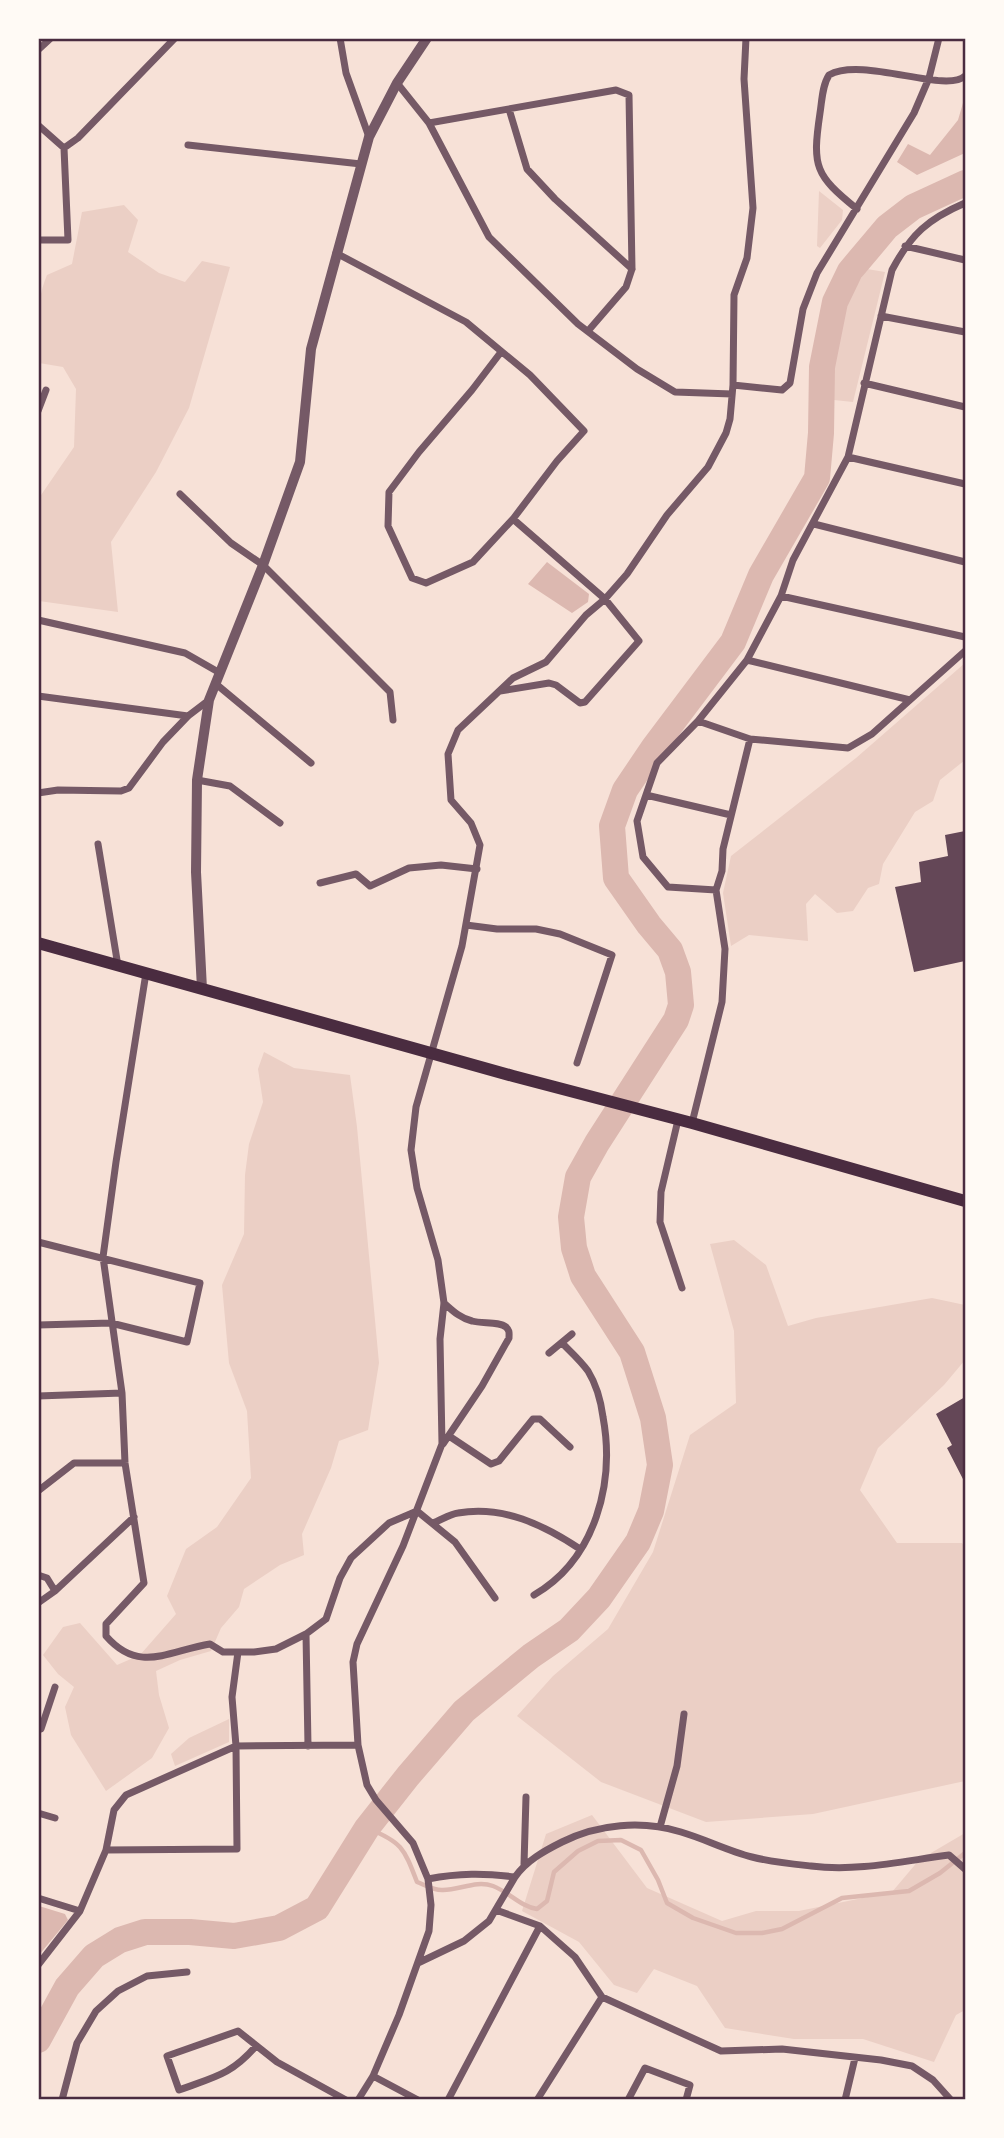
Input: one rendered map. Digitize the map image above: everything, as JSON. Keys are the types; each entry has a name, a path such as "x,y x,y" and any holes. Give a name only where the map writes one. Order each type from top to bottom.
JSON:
{"main road":[{"path":"38,943 965,1201"}],"street":[{"path":"38,50 51,38"},
{"path":"64,148 78,138 175,38"},
{"path":"340,38 346,73 369,137"},
{"path":"202,989 196,872 197,780 209,700 263,565 300,462 311,349 360,164 369,137 397,83 427,38"},
{"path":"442,1444 440,1339 444,1303 438,1260 417,1188 411,1150 416,1107 467,925 480,845 471,823 451,800 448,754 458,730 513,678 546,662 586,615 605,599 627,574 667,515 708,467 726,433 733,384 734,295 747,258 753,208 744,79 746,38"},
{"path":"733,384 782,390 790,383 803,309 817,273 914,113 929,78 940,38"},
{"path":"858,209 832,189 821,173 815,157 826,80 829,75 846,68 949,83 960,81 965,76"},
{"path":"397,83 429,123 489,237 588,331 637,369 675,392 732,394"},
{"path":"429,123 616,90 629,95 632,269 626,287 588,331"},
{"path":"509,109 527,169 555,199 632,269"},
{"path":"38,125 64,148 68,240 39,240"},
{"path":"188,145 360,164"},
{"path":"716,890 668,887 643,857 637,821 657,763 698,721 747,660 781,596 793,560 848,457 892,270 905,246 941,214 965,203"},
{"path":"905,246 965,260"},
{"path":"336,253 466,322 530,375 584,431 557,461 513,519 473,562 426,583 412,578 388,526 389,492 418,452 501,352"},
{"path":"881,316 965,332"},
{"path":"864,383 965,407"},
{"path":"38,411 46,390"},
{"path":"848,457 965,484"},
{"path":"180,494 231,543 263,565 390,692 393,720"},
{"path":"499,692 549,683 556,685 580,703 585,702 639,641 605,599 513,519"},
{"path":"814,524 965,562"},
{"path":"781,596 965,637"},
{"path":"38,620 185,653 218,678 311,763"},
{"path":"698,721 750,739 848,748 872,734 965,651"},
{"path":"747,660 910,700"},
{"path":"38,696 188,716"},
{"path":"38,793 58,790 121,791 129,788 163,742 188,716 209,700"},
{"path":"692,1123 722,1002 725,948 716,890 750,739"},
{"path":"197,780 230,786 280,823"},
{"path":"646,795 731,815"},
{"path":"98,844 118,966"},
{"path":"320,883 356,874 370,886 409,869 441,865 477,869"},
{"path":"467,925 497,929 536,929 561,934 612,955 578,1063"},
{"path":"146,973 103,1257 122,1393 125,1463 145,1583 106,1623 106,1636 117,1648 130,1656 152,1659 185,1648 210,1644 223,1652 276,1649 306,1634 326,1619 340,1578 351,1558 389,1523 417,1511"},
{"path":"678,1120 661,1192 660,1222 682,1289"},
{"path":"38,1242 200,1283 187,1342 111,1323 38,1325"},
{"path":"358,2099 373,2076 418,1963 429,1931 430,1897 428,1879 412,1843 367,1785 358,1745 353,1662 357,1644 417,1511 442,1444 482,1386 509,1338 507,1328 458,1316 444,1303"},
{"path":"549,1353 572,1334"},
{"path":"534,1595 549,1586 566,1569 580,1549 597,1518 606,1483 607,1436 601,1404 588,1371 562,1343"},
{"path":"38,1396 122,1393"},
{"path":"449,1436 491,1464 499,1461 533,1419 540,1419 570,1447"},
{"path":"38,1491 74,1463 125,1463"},
{"path":"417,1511 455,1542 495,1598"},
{"path":"433,1523 457,1513 488,1512 522,1518 541,1525 580,1549"},
{"path":"38,1603 55,1591 134,1517"},
{"path":"38,1575 47,1578 55,1591"},
{"path":"306,1634 308,1746"},
{"path":"106,1850 237,1849 233,1697 239,1652"},
{"path":"38,1739 55,1687"},
{"path":"660,1827 677,1766 684,1714"},
{"path":"38,1965 80,1911 106,1850 114,1810 126,1795 236,1746 358,1745"},
{"path":"524,1864 526,1797"},
{"path":"38,1813 55,1818"},
{"path":"418,1963 464,1941 489,1921 524,1864 578,1834 612,1825 660,1827 682,1832 754,1858 812,1867 859,1868 950,1855 965,1868"},
{"path":"428,1879 459,1873 482,1873 513,1881"},
{"path":"38,1898 80,1911"},
{"path":"496,1910 540,1926 575,1957 602,1997 721,2050 782,2049 912,2066 933,2080 951,2099"},
{"path":"448,2099 540,1926"},
{"path":"62,2099 77,2043 96,2011 118,1992 147,1976 187,1972"},
{"path":"537,2099 602,1997"},
{"path":"256,2046 240,2065 228,2072 179,2090 167,2056 238,2031 277,2062 346,2099"},
{"path":"845,2099 855,2058"},
{"path":"628,2099 645,2068 690,2085 685,2099"},
{"path":"373,2076 418,2099"}],"shaded area":[{"path":"965,96 965,153 917,175 897,162 908,144 930,155 958,120"},
{"path":"819,191 843,210 842,220 820,248 817,246"},
{"path":"124,205 138,220 128,252 159,273 185,282 202,261 230,267 189,408 156,472 111,542 118,612 39,601 39,498 74,447 76,389 63,367 39,363 38,329 39,307 47,275 72,264 82,212"},
{"path":"867,269 885,272 853,402 834,400 830,378 832,351 847,306"},
{"path":"547,562 589,594 588,602 572,613 528,584"},
{"path":"965,663 965,760 940,780 933,801 915,812 883,864 879,884 868,888 853,911 837,913 815,894 806,904 808,941 749,935 731,946 723,893 731,856 856,758"},
{"path":"264,1052 294,1068 350,1075 379,1363 368,1430 339,1441 331,1468 302,1534 304,1555 280,1565 244,1589 239,1607 221,1628 211,1651 180,1660 156,1671 159,1695 169,1728 152,1758 106,1791 71,1735 65,1707 74,1687 58,1674 43,1655 63,1627 80,1623 117,1665 140,1655 176,1614 167,1596 186,1549 217,1527 251,1478 247,1411 229,1363 222,1285 244,1234 245,1175 249,1144 263,1102 258,1069"},
{"path":"734,1240 766,1265 788,1326 816,1318 932,1298 965,1305 965,1360 944,1385 878,1448 860,1490 897,1543 962,1543 965,1547 965,1781 813,1814 706,1822 601,1782 517,1716 553,1676 608,1629 653,1552 690,1435 736,1403 734,1331 710,1244"},
{"path":"229,1719 229,1742 175,1766 171,1754 189,1738"},
{"path":"592,1815 647,1888 722,1921 756,1911 799,1911 892,1892 919,1860 965,1833 965,2010 956,2015 934,2062 863,2039 794,2039 725,2028 697,1986 654,1969 637,1993 614,1985 579,1942 522,1911 546,1834"},
{"path":"39,1906 65,1914 68,1920 39,1955"}],"building":[{"path":"965,831 965,961 914,972 895,887 921,882 919,862 948,856 945,835"},
{"path":"965,1397 965,1483 947,1448 952,1445 936,1414"}],"waterway":[{"path":"38,2040 67,1987 94,1956 120,1940 145,1932 234,1936 279,1928 317,1908 367,1828 464,1711 531,1656 569,1630 599,1598 638,1542 651,1511 660,1465 653,1418 632,1352 583,1276 574,1248 571,1217 578,1177 676,1020 681,1005 678,972 670,950 616,878 612,826 625,790 733,642 761,575 817,478 822,367 835,302 850,271 887,227 913,207 965,183"},
{"path":"367,1828 395,1842 409,1861 417,1882 440,1890 487,1884 537,1909 547,1901 554,1872 578,1851 598,1841 621,1840 641,1850 667,1903 693,1918 736,1933 762,1933 782,1929 842,1898 909,1891 940,1873 965,1853"}]}
